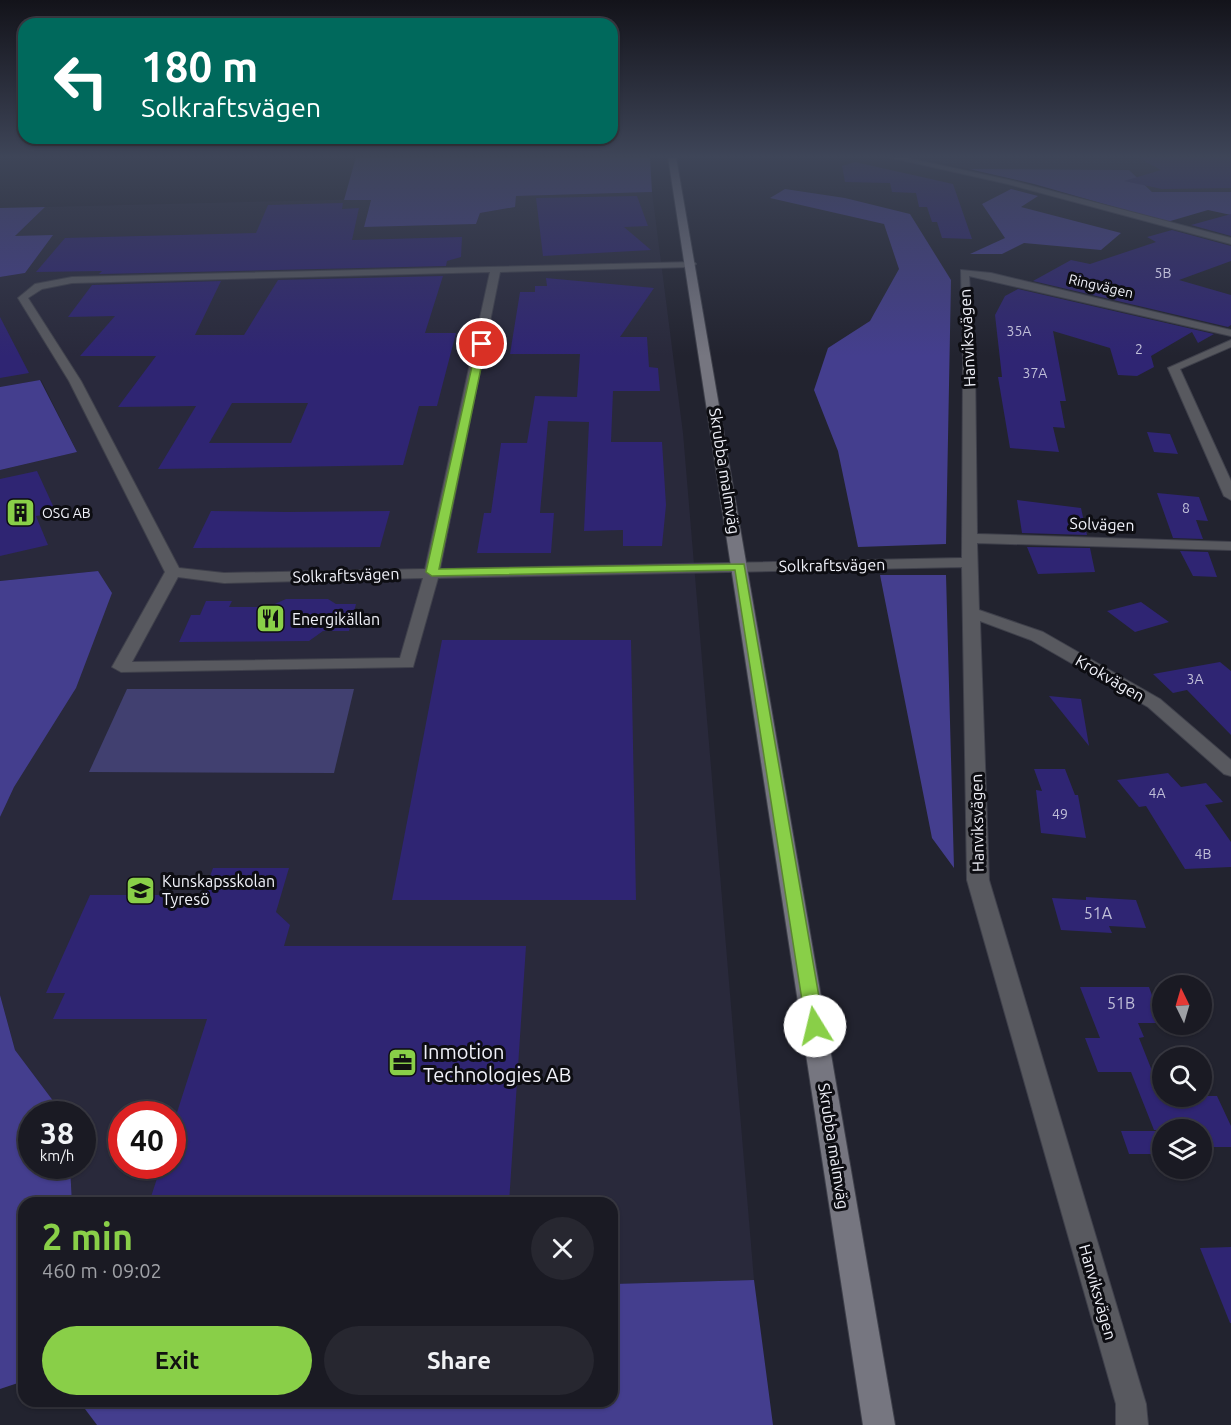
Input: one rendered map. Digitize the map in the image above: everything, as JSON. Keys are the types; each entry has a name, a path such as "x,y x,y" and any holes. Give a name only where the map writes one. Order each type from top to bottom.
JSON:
{"street":[{"name":"Skrubba malmväg","path":"684,224 879,1425"},
{"path":"1165,224 1231,241"},
{"path":"496,269 432,572 407,663 122,667 173,572 75,381 23,298 31,290 72,280 496,269 691,264"},
{"name":"Ringvägen","path":"964,272 991,276 1231,333"},
{"name":"Hanviksvägen","path":"964,272 969,362 972,538 970,562 978,880 1131,1404 1132,1425"},
{"path":"1231,344 1174,368 1231,496"},
{"name":"Solvägen","path":"972,538 1231,546"},
{"name":"Solkraftsvägen","path":"173,572 224,578 970,562"},
{"name":"Krokvägen","path":"973,613 1037,636 1154,703 1231,770"}],"shaded area":[{"path":"0,224 28,224 15,236 53,235 25,273 0,277"},
{"path":"28,224 365,224 364,227 476,224 656,224 683,433 754,1280 618,1284 618,1197 72,1197 71,1179 96,1179 96,1101 53,1101 15,1050 0,995 0,817 98,571 0,581 0,470 77,452 41,380 0,387 0,277 25,273 52,236 15,236"},
{"path":"365,224 476,224 476,224 364,227"},
{"path":"882,224 916,224 951,280 946,544 858,547 838,451 814,390 828,348 870,321 899,269 884,224"},
{"path":"995,224 1084,224 1121,233 1101,250 1024,243 1002,254 970,254 1005,238"},
{"path":"40,380 77,452 0,470 0,387"},
{"path":"98,571 112,593 76,688 14,787 0,817 0,581"},
{"path":"880,575 946,575 954,868 932,838"},
{"path":"127,689 354,689 334,773 89,772"},
{"path":"0,995 15,1050 53,1101 18,1101 18,1179 71,1179 72,1197 18,1197 18,1383 0,1389"},
{"path":"754,1280 773,1425 97,1425 84,1407 618,1407 618,1284"}],"building":[{"path":"260,224 356,224 352,240 462,237 461,257 447,261 446,266 99,274 102,271 36,272 65,238 256,233"},
{"path":"539,224 647,224 648,226 624,227 651,250 543,256"},
{"path":"937,224 967,224 972,239 942,238"},
{"path":"1231,224 1231,236 1191,225"},
{"path":"1172,230 1231,246 1231,261 1179,280 1231,295 1231,325 1228,327 1033,281 1071,260 1090,264 1156,242 1147,237"},
{"path":"443,276 425,333 456,333 437,406 419,406 403,465 158,469 196,406 118,407 156,356 80,356 115,316 68,317 92,285 221,281 195,335 244,335 278,280","holes":["232,403 308,403 291,443 209,443"]},
{"path":"546,278 654,288 620,337 647,337 649,367 658,368 660,391 613,391 611,442 662,442 666,505 662,546 623,546 623,530 584,531 589,422 548,421 540,513 554,513 551,553 477,553 484,513 491,513 501,443 527,443 535,396 577,397 580,354 510,354 520,292 535,292 535,286 547,286"},
{"path":"1018,289 1214,334 1198,343 1192,332 1151,356 1154,367 1137,376 1118,375 1110,348 1053,331 1066,401 1060,401 1065,428 1053,427 1059,452 1010,448 998,377 1002,377 995,315 1005,296"},
{"path":"0,317 29,373 0,378"},
{"path":"1147,432 1170,434 1178,454 1154,452"},
{"name":"OSG AB","path":"37,471 54,508 42,511 43,515 36,516 48,545 0,556 0,479"},
{"path":"1157,493 1199,497 1208,521 1196,520 1203,539 1173,538"},
{"path":"1017,500 1081,508 1087,535 1022,533"},
{"path":"211,511 390,511 380,547 193,548"},
{"path":"1027,547 1090,548 1095,572 1038,574"},
{"path":"1180,551 1208,552 1217,577 1193,576"},
{"name":"Energikällan","path":"286,599 328,599 336,604 356,604 349,631 323,631 309,641 179,642 191,615 200,615 206,601 232,601 229,607 268,607"},
{"path":"1141,602 1169,622 1135,632 1107,611"},
{"path":"442,640 631,640 636,900 392,900"},
{"path":"1220,662 1231,671 1231,735 1187,690 1173,693 1153,674"},
{"path":"1049,696 1081,699 1089,746"},
{"path":"1034,769 1065,769 1075,795 1078,795 1086,838 1041,833 1036,790 1042,791"},
{"path":"1168,773 1181,787 1206,783 1223,802 1205,805 1231,842 1231,867 1185,869 1146,806 1139,807 1117,780"},
{"path":"213,868 289,868 276,912 290,925 284,946 526,946 509,1197 151,1197 157,1179 186,1179 186,1101 181,1101 207,1019 53,1019 65,993 46,993 90,895 203,895"},
{"path":"1086,897 1136,900 1146,928 1109,926 1112,933 1061,930 1052,898 1086,900"},
{"path":"1080,987 1149,987 1152,995 1152,1023 1138,1023 1144,1037 1139,1038 1152,1071 1152,1107 1212,1107 1212,1096 1217,1096 1231,1126 1231,1147 1212,1147 1212,1119 1152,1119 1152,1125 1131,1072 1098,1072 1085,1038 1100,1038"},
{"path":"1121,1131 1152,1131 1152,1154 1129,1154"},
{"path":"1231,1247 1231,1323 1230,1323 1200,1248"}],"place":[{"name":"OSG AB","path":"21,513"},
{"name":"Energikällan","path":"271,619"},
{"name":"Kunskapsskolan Tyresö","path":"141,890"},
{"name":"Inmotion Technologies AB","path":"402,1063"}],"route":[{"path":"482,344 472,380 432,572 740,567 815,1026"}]}
